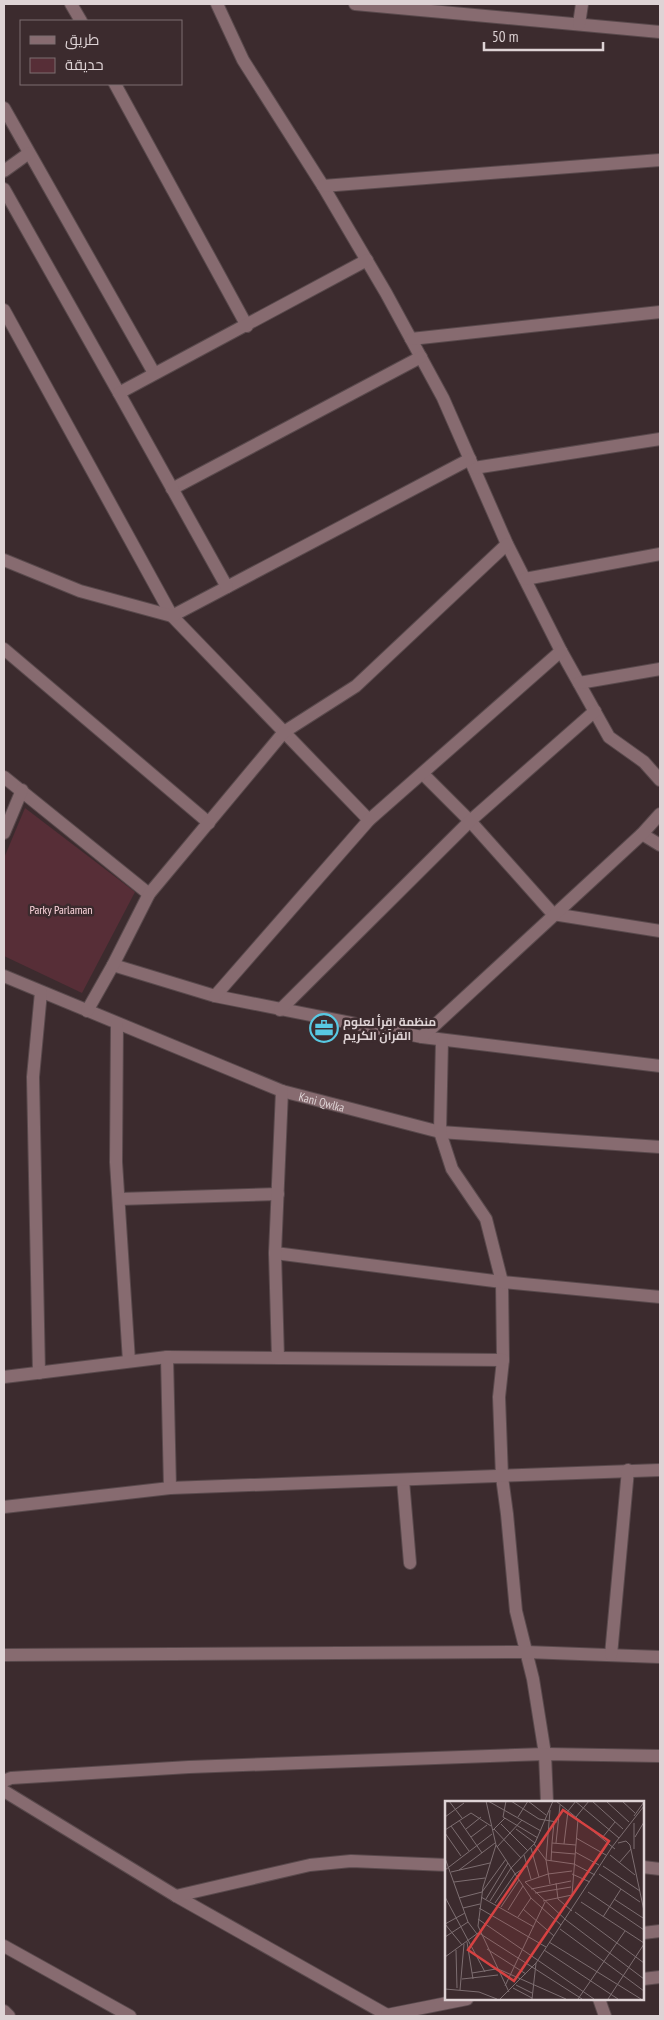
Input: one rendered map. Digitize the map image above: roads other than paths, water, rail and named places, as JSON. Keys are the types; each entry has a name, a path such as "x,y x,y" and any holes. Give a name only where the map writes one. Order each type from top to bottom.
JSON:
{"street":[{"path":"71,4 80,20"},
{"path":"217,4 243,60 323,186 367,260 443,398 507,544 579,683 610,737 644,762 660,780"},
{"path":"355,4 462,8 579,24 660,32"},
{"path":"579,24 582,4"},
{"path":"116,85 247,326"},
{"path":"4,108 154,373"},
{"path":"4,171 29,153"},
{"path":"323,186 660,160"},
{"path":"4,189 227,587"},
{"path":"119,393 367,260"},
{"path":"4,310 172,616 369,820"},
{"path":"411,339 660,312"},
{"path":"172,488 421,357"},
{"path":"4,560 80,591 172,616 472,464 660,439"},
{"path":"87,1012 149,894 284,732 356,686 507,544"},
{"path":"525,579 660,554"},
{"path":"4,649 209,823"},
{"path":"215,996 369,820 424,774 561,651"},
{"path":"579,683 660,669"},
{"path":"280,1010 470,821 595,711"},
{"path":"424,774 470,821 553,914 660,932"},
{"path":"4,776 149,894"},
{"path":"4,833 22,790"},
{"path":"422,1037 553,914 642,834 660,814"},
{"path":"642,834 660,845"},
{"path":"113,965 215,996 422,1037 660,1066"},
{"name":"Kani Qwlka","path":"4,976 87,1012 282,1091 440,1132 660,1147"},
{"path":"40,1373 33,1077 41,992"},
{"path":"117,1024 116,1162 129,1361"},
{"path":"442,1040 440,1132 452,1169 486,1219 502,1282 503,1360 499,1397 502,1477 516,1611 533,1679 546,1754 548,1801"},
{"path":"278,1358 275,1253 282,1091"},
{"path":"119,1199 278,1194"},
{"path":"275,1253 502,1282 660,1297"},
{"path":"4,1377 167,1357 503,1360"},
{"path":"167,1357 170,1488"},
{"path":"611,1655 628,1470"},
{"path":"4,1507 170,1488 660,1470"},
{"path":"403,1480 410,1563"},
{"path":"4,1655 526,1652 660,1657"},
{"path":"4,1781 11,1778 189,1767 546,1754 660,1756"},
{"path":"4,1792 176,1896 388,2016 462,2000"},
{"path":"176,1896 310,1865 351,1861 445,1865"},
{"path":"644,1867 660,1869"},
{"path":"644,1933 660,1931"},
{"path":"4,1946 130,2016"},
{"path":"644,1980 660,1977"},
{"path":"600,2000 605,2016"},
{"path":"4,2011 9,2016"}],"place":[{"name":"منظمة اقرأ لعلوم القرآن الكريم","path":"324,1028"}],"park label":[{"name":"Parky Parlaman","path":"61,909"}]}
